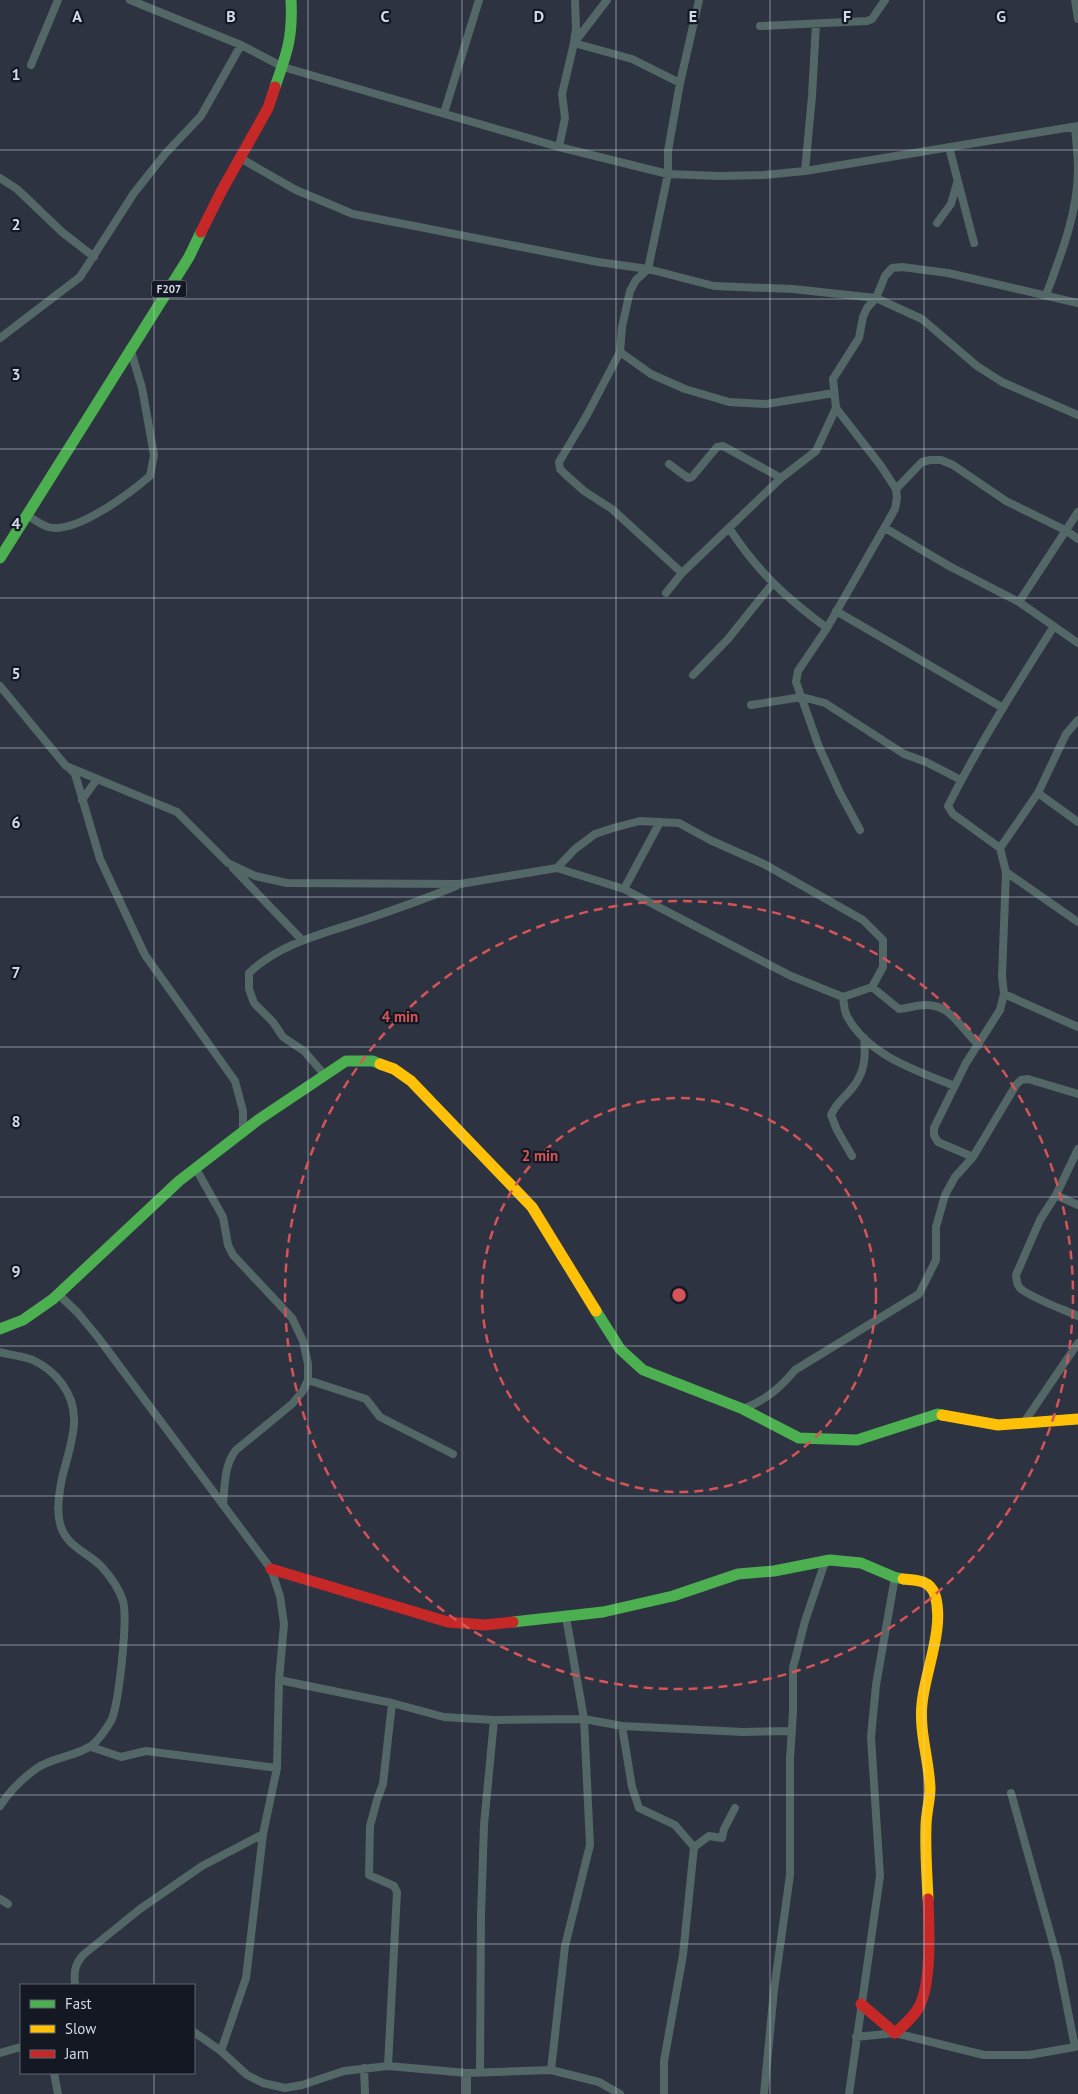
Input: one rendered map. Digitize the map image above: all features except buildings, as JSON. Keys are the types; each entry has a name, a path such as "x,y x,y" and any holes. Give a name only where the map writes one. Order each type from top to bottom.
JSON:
{"street":[{"path":"31,64 58,0"},
{"path":"130,0 242,45 283,67 559,147 668,174 719,176 764,175 805,171 1076,126 1078,170 1073,214 1062,253 1046,295"},
{"name":"F207","path":"0,558 130,348 189,257 222,190 268,108 290,48 291,0"},
{"path":"444,113 479,0"},
{"path":"559,147 565,118 562,94 576,28 576,0"},
{"path":"574,43 607,0"},
{"path":"682,573 612,509 584,490 560,469 559,462 587,415 620,352 622,327 630,291 636,280 648,269 668,174 668,151 680,84 699,0"},
{"path":"760,26 867,21 872,19 885,0"},
{"path":"1075,0 1078,19"},
{"path":"805,171 816,24"},
{"path":"574,43 632,59 680,84"},
{"path":"0,338 80,277 134,193 165,154 201,116 242,45"},
{"path":"949,147 974,243"},
{"path":"240,158 296,190 354,214 598,262 648,269 714,286 794,289 876,298 922,319 977,366 1002,382 1078,415"},
{"path":"0,178 16,189 62,232 94,257"},
{"path":"937,223 951,204 958,181"},
{"path":"860,830 819,748 796,682 798,671 827,628 885,528 895,509 897,498 896,489 881,466 836,408 833,378 859,338 863,317 867,308 876,298 885,276 892,268 902,267 948,273 1078,304"},
{"path":"27,515 48,527 62,528 118,502 150,476 154,455 142,388 130,348"},
{"path":"620,352 651,374 684,389 729,402 766,404 834,393"},
{"path":"666,593 682,573 781,478 816,451 836,408"},
{"path":"669,464 688,478 692,477 717,447 723,446 781,478"},
{"path":"896,489 922,462 941,460 953,465 1006,501 1078,538"},
{"path":"1019,602 1078,512"},
{"path":"729,528 760,570 792,602 827,628"},
{"path":"885,528 949,566 1019,602 1078,642"},
{"path":"693,676 728,639 773,583"},
{"path":"836,611 1003,708"},
{"path":"973,1157 938,1142 934,1135 934,1128 966,1064 1000,1010 1004,994 1002,976 1006,872 1000,848 950,811 948,806 1003,708 1054,626"},
{"path":"0,686 66,766 75,774 100,859 145,955 235,1081 243,1111 243,1132"},
{"path":"750,705 802,697 825,703 904,754 926,762 961,780"},
{"path":"1000,848 1038,793 1066,734 1078,720"},
{"path":"66,766 177,812 302,940"},
{"path":"82,800 97,779"},
{"path":"1038,793 1078,822"},
{"path":"228,863 255,876 287,884 460,884 557,868 624,888 791,976 844,997 872,987 883,967 883,940 863,920 764,864 710,840 679,823 640,821 595,834 575,849 557,868"},
{"path":"624,888 660,822"},
{"path":"1006,872 1078,922"},
{"path":"324,1074 304,1050 283,1037 273,1022 254,1004 249,989 249,973 259,964 302,940 371,918 460,884"},
{"path":"872,987 899,1009 927,1005 941,1007 979,1045"},
{"path":"1004,994 1078,1027"},
{"path":"844,997 846,1015 864,1038 898,1064 955,1086"},
{"path":"852,1156 836,1130 831,1115 837,1102 853,1087 864,1067 864,1038"},
{"path":"0,1329 31,1317 195,1167 243,1132 324,1074 346,1061 373,1061 394,1069 411,1081 532,1207 620,1348 629,1359 643,1370 743,1409 799,1438 857,1440 938,1414 998,1425 1078,1419"},
{"path":"743,1409 762,1402 796,1370 919,1294 936,1260 936,1227 945,1196 955,1177 973,1157 1016,1085 1021,1080 1028,1079 1078,1094"},
{"path":"1078,1149 1056,1195 1040,1220 1016,1274 1017,1283 1021,1289 1078,1316"},
{"path":"195,1167 220,1210 228,1245 233,1255 292,1318 303,1341 308,1364 308,1380 303,1391 292,1404 236,1450 230,1458 226,1467 223,1505"},
{"path":"1056,1195 1078,1205"},
{"path":"58,1294 98,1336 271,1569 280,1596 284,1624 279,1680 277,1768 263,1834 246,1978 221,2052"},
{"path":"1023,1424 1078,1343"},
{"path":"0,1352 32,1360 49,1370 65,1387 72,1403 74,1420 60,1491 58,1516 62,1529 69,1541 100,1565 110,1577 123,1602 124,1619 121,1666 114,1710 110,1722 90,1747 62,1756 38,1768 7,1796 0,1806"},
{"path":"308,1380 366,1399 380,1417 452,1454"},
{"path":"271,1569 448,1622 485,1625 603,1612 619,1606 676,1596 739,1574 772,1572 826,1559 851,1560 888,1572 895,1577 925,1582 930,1586 935,1595 936,1637 922,1696 923,1733 930,1787 926,1824 927,1957 922,2001 909,2021 895,2033"},
{"path":"764,2094 774,1990 790,1875 793,1668 805,1621 826,1559"},
{"path":"849,2094 880,1876 870,1737 876,1685 895,1577"},
{"path":"551,2070 565,1946 590,1845 584,1719 566,1617"},
{"path":"279,1680 392,1702 444,1717 494,1720 584,1719 622,1726 743,1732 792,1731"},
{"path":"388,2066 397,1892 394,1886 369,1875 370,1826 383,1784 392,1702"},
{"path":"480,2072 481,1915 484,1825 494,1720"},
{"path":"622,1726 632,1787 639,1808 675,1826 694,1847"},
{"path":"90,1747 121,1757 146,1752 277,1768"},
{"path":"856,2037 895,2033 984,2055 1029,2055 1076,2047 1058,1961 1011,1793"},
{"path":"664,2094 664,2061 683,1955 694,1847 709,1836 722,1838 724,1829 735,1808"},
{"path":"75,1984 74,1972 76,1964 140,1909 202,1866 263,1834"},
{"path":"0,1898 8,1904"},
{"path":"861,2004 895,2033"},
{"path":"195,2033 247,2075 263,2083 285,2088 302,2086 344,2071 388,2066 467,2073 551,2070 599,2082 620,2094"},
{"path":"0,2053 20,2047"},
{"path":"364,2068 365,2094"},
{"path":"467,2073 467,2094"},
{"path":"54,2074 58,2094"}],"traffic: fast":[{"path":"275,87 290,35 291,0"},
{"path":"0,558 189,257 201,232"},
{"path":"0,1329 23,1320 53,1299 179,1181 258,1120 346,1061 373,1061 380,1064"},
{"path":"596,1311 620,1349 643,1370 743,1409 799,1438 857,1440 938,1414 942,1415"},
{"path":"513,1622 603,1612 673,1596 738,1574 774,1571 830,1560 861,1563 903,1579"}],"traffic: slow":[{"path":"380,1064 394,1069 411,1081 532,1207 596,1311"},
{"path":"942,1415 998,1425 1078,1419"},
{"path":"903,1579 922,1582 930,1586 935,1595 937,1608 936,1635 921,1715 930,1788 926,1821 928,1899"}],"traffic: jam":[{"path":"201,232 268,108 275,87"},
{"path":"271,1569 448,1622 485,1625 513,1622"},
{"path":"861,2004 895,2033 917,2011 923,1996 928,1969 928,1899"}]}
